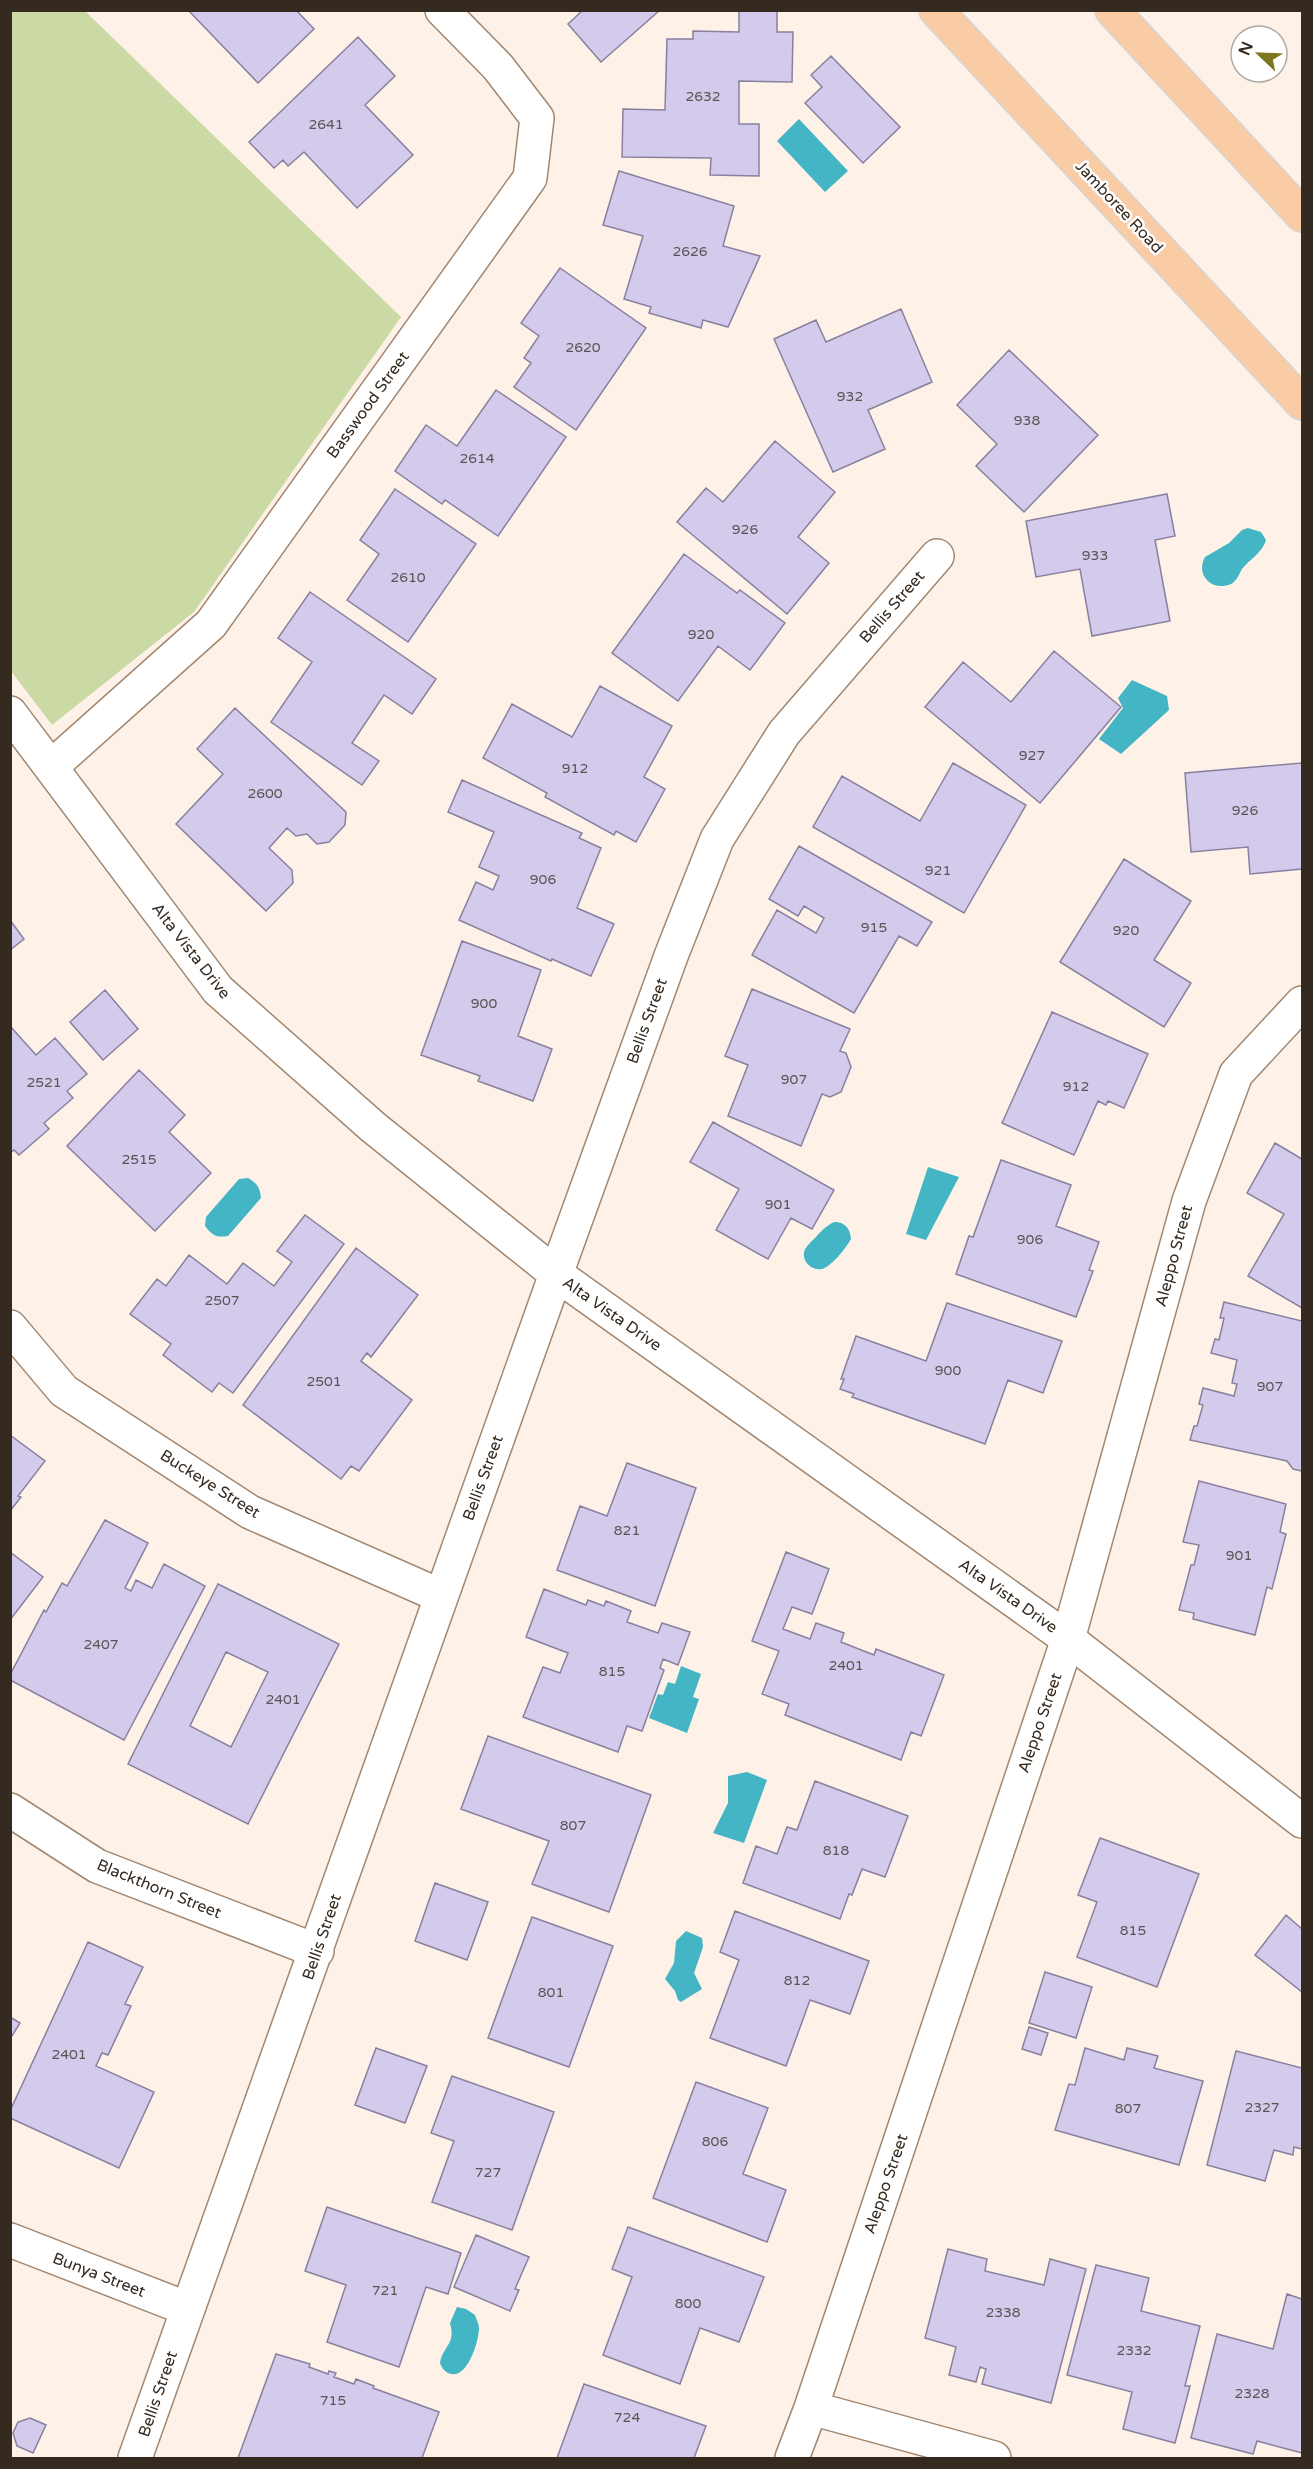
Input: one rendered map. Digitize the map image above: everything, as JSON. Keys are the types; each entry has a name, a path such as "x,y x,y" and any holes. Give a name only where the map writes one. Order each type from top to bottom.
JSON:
{"main road":[{"name":"Jamboree Road","path":"936,10 1302,403"},
{"path":"1112,10 1302,215"}],"street":[{"name":"Basswood Street","path":"51,767 211,624 530,178 537,118 498,68 442,10"},
{"name":"Bellis Street","path":"135,2458 556,1275 671,956 717,839 783,733 937,556"},
{"name":"Alta Vista Drive","path":"10,713 218,990 373,1128 556,1275 1068,1639 1302,1821"},
{"name":"Aleppo Street","path":"792,2458 811,2408 1068,1639 1193,1190 1236,1074 1302,1003"},
{"name":"Buckeye Street","path":"10,1328 64,1391 250,1512 441,1596"},
{"name":"Blackthorn Street","path":"10,1810 97,1866 317,1951"},
{"name":"Bunya Street","path":"10,2240 188,2309"},
{"path":"811,2408 994,2458"}],"green space":[{"path":"11,10 85,11 401,317 194,612 52,725 11,671"}],"water":[{"path":"799,119 848,171 825,192 777,141"},
{"path":"1248,528 1261,532 1266,540 1262,548 1242,569 1233,583 1224,586 1212,584 1204,576 1202,570 1205,557 1229,543 1242,530"},
{"path":"1132,680 1167,696 1169,710 1121,754 1099,739 1123,708 1118,698"},
{"path":"928,1167 959,1177 926,1240 906,1234"},
{"path":"248,1178 258,1186 261,1198 228,1236 220,1237 212,1234 205,1226 206,1217 239,1179"},
{"path":"834,1222 846,1226 851,1239 830,1264 822,1269 811,1267 806,1262 805,1250 822,1231"},
{"path":"681,1666 701,1674 693,1697 699,1699 687,1733 649,1718 658,1694 663,1695 668,1682 675,1684"},
{"path":"747,1772 767,1780 744,1843 713,1833 728,1803 728,1776"},
{"path":"686,1931 702,1938 703,1947 694,1973 702,1989 681,2002 665,1979 674,1963 676,1941"},
{"path":"457,2307 466,2309 475,2315 479,2328 471,2359 461,2372 455,2374 445,2371 440,2363 450,2341 450,2323"}],"building":[{"path":"188,10 296,10 314,29 258,83"},
{"path":"583,10 660,10 601,62 568,24"},
{"path":"739,10 777,10 777,32 793,32 792,82 739,81 739,124 759,124 759,176 710,175 711,158 622,157 623,109 665,110 667,39 693,39 693,31 739,32"},
{"path":"358,37 395,76 365,105 413,155 357,208 304,152 288,166 283,160 274,168 249,142"},
{"path":"831,56 900,127 863,163 805,103 822,87 811,75"},
{"path":"619,171 734,206 723,246 760,256 728,327 703,320 701,328 649,313 651,307 624,299 643,236 603,225"},
{"path":"560,268 646,328 576,430 514,387 531,363 524,358 539,336 521,323"},
{"path":"901,309 932,382 868,410 885,449 833,472 774,339 816,320 826,342"},
{"path":"1009,350 1098,435 1024,512 976,466 997,444 957,405"},
{"path":"496,390 566,437 498,536 445,500 442,504 395,471 426,425 457,446"},
{"path":"775,441 835,492 798,537 829,563 787,614 677,522 706,488 723,502"},
{"path":"395,489 476,544 408,642 347,600 379,554 360,540"},
{"path":"1167,494 1175,536 1155,540 1170,621 1092,636 1080,569 1036,577 1026,521"},
{"path":"684,554 737,593 740,590 785,623 750,670 718,646 678,701 612,653"},
{"path":"310,592 436,679 412,714 384,695 352,743 379,761 362,785 271,722 312,662 278,638"},
{"path":"1054,651 1121,707 1040,803 925,707 963,662 1011,702"},
{"path":"600,686 672,726 644,777 665,789 636,842 616,831 614,835 545,797 547,793 483,758 512,704 572,737"},
{"path":"235,708 346,812 345,825 329,842 317,844 307,834 296,836 287,828 269,848 292,870 293,883 266,911 176,824 223,774 197,749"},
{"path":"953,763 1026,805 964,913 813,827 842,776 920,821"},
{"path":"1302,763 1302,869 1250,874 1248,847 1191,852 1185,773"},
{"path":"462,780 582,833 579,838 601,848 577,908 614,924 591,976 552,959 551,961 459,920 476,882 493,890 499,876 479,867 494,832 448,812"},
{"path":"799,846 932,922 917,946 899,936 854,1013 752,955 777,910 816,933 824,918 804,906 798,916 769,899"},
{"path":"1124,859 1191,901 1154,960 1191,983 1164,1027 1060,962"},
{"path":"10,920 24,939 10,950"},
{"path":"462,941 541,970 518,1036 552,1049 533,1101 478,1081 480,1076 421,1055"},
{"path":"752,989 850,1029 840,1051 846,1053 851,1067 841,1092 830,1097 822,1094 801,1146 728,1116 748,1065 725,1056"},
{"path":"105,990 138,1029 103,1060 70,1022"},
{"path":"1052,1012 1148,1054 1124,1108 1108,1101 1106,1105 1098,1101 1074,1155 1002,1123"},
{"path":"10,1026 36,1055 55,1038 87,1074 67,1091 73,1098 44,1123 49,1129 19,1155 14,1150 10,1153"},
{"path":"139,1070 185,1115 169,1132 211,1173 155,1231 67,1146"},
{"path":"713,1122 834,1190 812,1229 791,1218 768,1259 716,1230 739,1189 690,1162"},
{"path":"1275,1143 1302,1159 1302,1308 1248,1276 1284,1214 1247,1193"},
{"path":"1001,1160 1071,1185 1056,1226 1099,1242 1089,1270 1093,1271 1076,1317 956,1274 969,1236 973,1237"},
{"path":"305,1215 344,1244 233,1393 219,1383 212,1392 163,1355 171,1344 130,1314 157,1279 166,1286 189,1255 227,1284 243,1263 274,1286 292,1262 277,1251"},
{"path":"356,1248 418,1295 371,1357 367,1353 361,1361 412,1400 359,1471 351,1466 341,1479 243,1405"},
{"path":"1224,1302 1302,1321 1302,1471 1293,1469 1287,1461 1190,1440 1203,1405 1199,1404 1203,1388 1234,1396 1237,1384 1232,1383 1237,1360 1211,1353 1215,1339 1219,1340 1224,1318 1220,1318"},
{"path":"947,1303 1062,1341 1043,1393 1008,1380 985,1444 852,1397 854,1394 840,1389 844,1379 841,1379 856,1336 926,1361"},
{"path":"10,1435 45,1461 18,1496 21,1497 10,1511"},
{"path":"627,1463 696,1488 655,1606 557,1570 580,1506 607,1516"},
{"path":"1199,1481 1286,1504 1280,1532 1286,1534 1272,1589 1267,1587 1255,1635 1193,1619 1194,1613 1179,1610 1199,1545 1183,1542"},
{"path":"105,1520 148,1543 125,1588 131,1591 136,1580 152,1588 164,1564 205,1586 124,1740 10,1680 10,1675 44,1610 46,1612 62,1583 67,1586"},
{"path":"10,1552 43,1577 10,1620"},
{"path":"786,1552 829,1569 812,1614 792,1607 783,1629 810,1639 816,1623 844,1633 841,1642 874,1655 876,1649 944,1675 921,1736 911,1732 901,1760 785,1715 789,1704 762,1694 779,1651 752,1641"},
{"path":"218,1584 339,1644 248,1824 128,1764","holes":["226,1652 268,1672 231,1747 190,1726"]},
{"path":"544,1589 586,1605 588,1600 604,1606 606,1601 631,1611 627,1622 658,1633 662,1623 690,1632 678,1665 663,1659 660,1668 664,1670 642,1731 627,1726 618,1752 523,1717 543,1667 560,1673 568,1653 526,1637"},
{"path":"488,1736 651,1795 609,1912 532,1884 549,1841 461,1809"},
{"path":"815,1781 908,1816 885,1877 862,1869 852,1895 849,1894 840,1919 743,1883 756,1846 777,1854 787,1827 797,1830"},
{"path":"1100,1838 1199,1874 1157,1987 1077,1957 1097,1902 1078,1895"},
{"path":"435,1883 488,1902 467,1960 415,1941"},
{"path":"735,1911 869,1961 850,2014 810,2000 786,2066 710,2038 739,1960 720,1952"},
{"path":"1286,1915 1302,1929 1302,1992 1255,1955"},
{"path":"532,1917 613,1946 569,2067 488,2038"},
{"path":"88,1942 143,1967 125,2004 131,2006 108,2055 102,2053 96,2066 154,2092 119,2168 10,2118 10,2111"},
{"path":"1045,1972 1092,1987 1076,2038 1029,2023"},
{"path":"10,2017 20,2023 10,2039"},
{"path":"1029,2027 1048,2033 1041,2055 1022,2049"},
{"path":"376,2048 427,2066 405,2123 355,2105"},
{"path":"1085,2048 1124,2060 1127,2048 1158,2056 1154,2068 1203,2081 1179,2165 1055,2130 1069,2084 1075,2085"},
{"path":"1236,2051 1302,2068 1302,2149 1294,2147 1293,2155 1274,2150 1265,2181 1207,2165"},
{"path":"452,2076 554,2112 512,2230 432,2202 454,2141 431,2133"},
{"path":"696,2082 768,2108 743,2174 786,2190 767,2242 653,2198"},
{"path":"327,2207 461,2253 448,2294 426,2287 399,2367 327,2342 346,2285 305,2271"},
{"path":"628,2227 764,2277 739,2342 700,2328 680,2384 603,2355 632,2277 612,2269"},
{"path":"476,2235 529,2257 515,2289 519,2290 510,2311 454,2287"},
{"path":"948,2249 987,2259 985,2271 1044,2285 1050,2259 1086,2269 1051,2403 982,2384 986,2369 980,2367 976,2382 949,2375 956,2347 925,2338"},
{"path":"1096,2265 1149,2278 1141,2311 1200,2326 1185,2386 1190,2386 1175,2443 1123,2429 1132,2392 1067,2375"},
{"path":"1287,2294 1302,2299 1302,2453 1257,2441 1253,2454 1191,2438 1217,2334 1273,2349"},
{"path":"276,2354 310,2364 309,2367 328,2374 329,2371 336,2373 334,2377 354,2384 356,2379 374,2386 373,2388 439,2412 422,2458 238,2458"},
{"path":"584,2384 706,2426 694,2458 557,2458"},
{"path":"30,2418 46,2425 33,2453 17,2446 13,2433 18,2422"}]}
